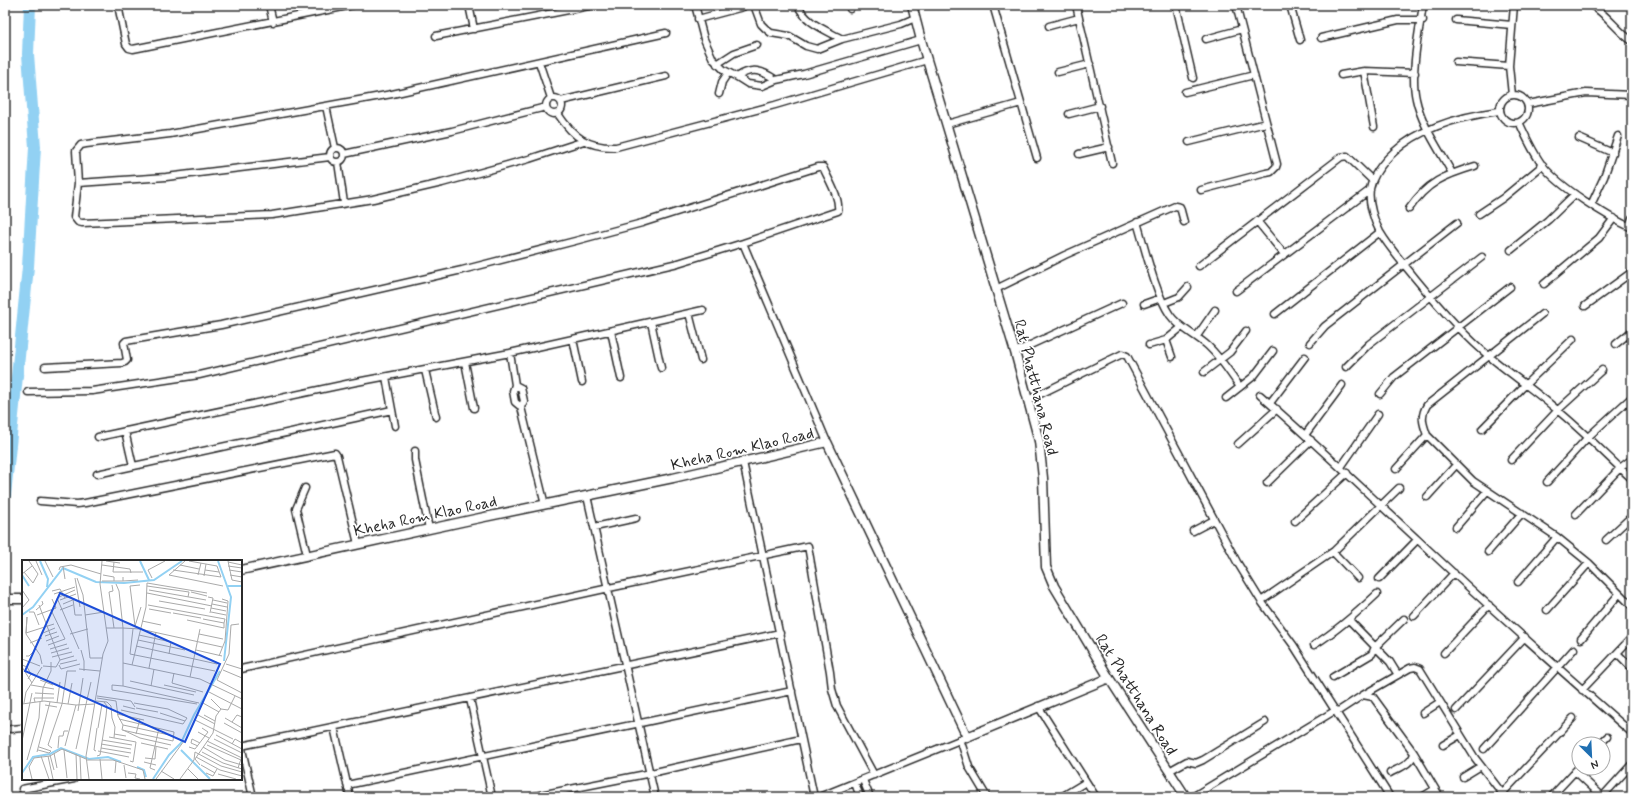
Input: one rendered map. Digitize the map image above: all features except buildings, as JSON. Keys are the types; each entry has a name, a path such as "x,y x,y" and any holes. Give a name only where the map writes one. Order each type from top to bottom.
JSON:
{"street":[{"path":"119,5 126,44 129,48 133,49 353,5"},
{"path":"269,5 273,22"},
{"path":"469,5 474,29"},
{"path":"436,36 594,5"},
{"path":"695,5 708,51 717,64 728,73 748,84 762,86 776,80 804,74 921,40"},
{"path":"754,5 761,24 771,33 789,36 811,48 817,49 842,39 901,24 915,18"},
{"path":"798,5 808,19 842,39"},
{"name":"Rat Phatthana Road","path":"912,5 921,40 1015,352 1039,441 1042,461 1045,558 1048,574 1109,678 1186,797"},
{"path":"993,5 1037,158"},
{"path":"1076,5 1112,163"},
{"path":"1176,5 1193,78"},
{"path":"1201,190 1275,170 1277,164 1236,5"},
{"path":"1290,5 1300,40"},
{"path":"1423,5 1415,74 1416,101 1429,130 1452,173"},
{"path":"1512,95 1509,66 1514,5"},
{"path":"1591,5 1632,42"},
{"path":"698,19 743,7"},
{"path":"1049,26 1079,18"},
{"path":"1321,38 1398,20 1422,20"},
{"path":"1456,20 1512,25"},
{"path":"1206,39 1242,29"},
{"path":"584,142 442,183 373,199 272,215 82,223 78,222 74,214 78,183 76,151 81,145 170,134 392,94 666,33"},
{"path":"717,64 734,53 756,45"},
{"path":"558,114 574,134 584,142 606,147 626,145 775,105 927,60"},
{"path":"539,62 551,98"},
{"path":"1456,62 1509,66"},
{"path":"1058,72 1090,64"},
{"path":"737,77 749,71 764,72 776,80"},
{"path":"1341,74 1364,71 1415,74"},
{"path":"1364,71 1374,127"},
{"path":"718,94 728,73"},
{"path":"1185,92 1254,75"},
{"path":"558,114 550,114 546,107 547,102 551,98 557,98 561,101 666,76"},
{"path":"1528,104 1586,93 1632,95"},
{"path":"1512,95 1522,96 1528,104 1527,115 1520,122 1509,123 1501,116 1499,111 1502,100 1512,95"},
{"path":"558,114 562,108 561,101"},
{"path":"947,124 1021,103"},
{"path":"326,106 335,148"},
{"path":"1069,114 1100,106"},
{"path":"344,154 452,131 546,107"},
{"path":"1499,111 1460,118 1429,130 1400,146 1383,162 1372,180 1370,190 1373,213 1380,232 1393,251 1458,327 1490,357 1558,410 1632,479"},
{"path":"1520,122 1543,165 1552,175 1590,205 1630,227 1632,218"},
{"path":"1189,142 1266,123"},
{"path":"1590,205 1613,153 1618,136"},
{"path":"1579,138 1613,153"},
{"path":"1079,154 1108,147"},
{"path":"330,157 331,150 335,148 340,148 344,154"},
{"path":"330,157 333,161 338,162 343,159 344,154"},
{"path":"1198,266 1344,155 1347,156 1372,180"},
{"path":"78,183 182,176 330,157"},
{"path":"338,162 344,203"},
{"path":"1479,214 1503,198 1543,165"},
{"path":"28,392 92,391 193,376 678,263 838,211 839,205 823,167 818,166 634,225 575,242 470,268 221,325 126,341 124,346 127,360 122,364 45,367"},
{"path":"1409,210 1425,188 1452,173 1475,166"},
{"path":"1236,290 1370,190"},
{"path":"1511,250 1548,220 1575,194"},
{"path":"996,289 1058,258 1177,205 1180,207 1184,222"},
{"path":"1544,284 1599,238 1614,218"},
{"path":"1257,221 1284,254"},
{"path":"1137,222 1162,301 1169,314 1182,327 1197,336 1221,360 1240,387"},
{"path":"1310,343 1325,326 1456,223"},
{"path":"1275,314 1380,232"},
{"path":"743,243 827,442"},
{"path":"1346,367 1369,344 1482,257"},
{"path":"1585,306 1632,272"},
{"path":"1144,304 1179,297 1188,287"},
{"path":"1380,394 1394,377 1510,287"},
{"path":"1015,352 1122,303"},
{"path":"98,437 386,377 510,353 703,310"},
{"path":"1197,336 1215,310"},
{"path":"689,313 700,360"},
{"path":"1542,314 1490,357 1426,405 1422,415 1424,427 1428,435 1456,465 1487,491 1557,537 1589,563 1632,606"},
{"path":"651,322 662,368"},
{"path":"1149,345 1166,340 1182,327"},
{"path":"611,331 621,378"},
{"path":"1204,372 1230,352 1246,331"},
{"path":"1616,344 1632,331"},
{"path":"573,339 582,382"},
{"path":"1482,429 1572,339"},
{"path":"1166,340 1172,357"},
{"path":"1226,398 1262,366 1273,351"},
{"path":"510,353 515,385 521,388 524,401 521,407 545,504"},
{"path":"1028,400 1122,354 1126,355 1237,562 1261,601 1294,646 1390,797"},
{"path":"1270,404 1305,357"},
{"path":"465,362 474,408"},
{"path":"425,370 436,417"},
{"path":"1511,460 1558,410 1602,370"},
{"path":"386,377 395,426"},
{"path":"1305,435 1342,384"},
{"path":"1260,395 1341,466 1417,540 1557,668 1632,733"},
{"path":"1547,482 1588,437 1632,397"},
{"path":"1238,444 1277,409"},
{"path":"97,474 392,410"},
{"path":"1341,466 1378,414"},
{"path":"125,431 133,466"},
{"path":"1396,469 1428,435"},
{"path":"1267,483 1311,440"},
{"name":"Kheha Rom Klao Road","path":"242,570 588,496 827,442 963,738"},
{"path":"415,451 415,460 429,529"},
{"path":"40,500 85,504 335,453 337,456 358,544"},
{"path":"1576,514 1620,468 1632,459"},
{"path":"743,462 814,797"},
{"path":"1427,497 1456,465"},
{"path":"1295,521 1347,472"},
{"path":"305,488 296,509 307,555"},
{"path":"1261,601 1333,552 1399,488"},
{"path":"1456,527 1487,491"},
{"path":"588,496 627,665 655,797"},
{"path":"1488,552 1522,514"},
{"path":"1606,540 1632,516"},
{"path":"595,527 636,518"},
{"path":"1193,531 1214,520"},
{"path":"1518,582 1557,537"},
{"path":"1379,579 1417,540"},
{"path":"242,669 808,546 832,689 838,706 874,775"},
{"path":"1333,552 1358,578"},
{"path":"1547,610 1589,563"},
{"path":"1414,616 1454,573"},
{"path":"1314,645 1335,632 1377,594"},
{"path":"1581,639 1619,594"},
{"path":"5,600 22,599"},
{"path":"1444,653 1489,605"},
{"path":"1333,678 1372,654 1376,647 1404,619"},
{"path":"1349,620 1390,662 1398,675"},
{"path":"242,746 780,633"},
{"path":"1456,710 1524,637"},
{"path":"1582,690 1632,637"},
{"path":"1484,750 1574,649"},
{"path":"1617,653 1632,668"},
{"path":"1192,797 1410,668 1416,667 1420,669 1460,735 1501,795 1573,718"},
{"path":"819,797 1109,678"},
{"path":"347,785 482,755 792,691"},
{"path":"1363,695 1373,697 1414,753 1440,797"},
{"path":"470,699 492,797"},
{"path":"1423,713 1440,702"},
{"path":"1038,706 1096,797"},
{"path":"1169,771 1187,760 1196,763 1203,760 1266,722"},
{"path":"334,727 350,797"},
{"path":"11,729 22,728"},
{"path":"1442,746 1460,735"},
{"path":"963,738 969,767 987,797"},
{"path":"530,797 650,773 801,739"},
{"path":"242,750 253,797"},
{"path":"1390,773 1410,762 1414,753"},
{"path":"1583,776 1602,797 1632,764"},
{"path":"1463,777 1481,766"},
{"path":"1551,797 1571,775"},
{"path":"22,789 69,780"},
{"path":"863,780 870,797"},
{"path":"1061,797 1086,782"},
{"path":"855,783 860,797"},
{"path":"1422,797 1435,790"}],"waterway":[{"path":"5,495 28,267 35,147 28,54 30,5"}]}
